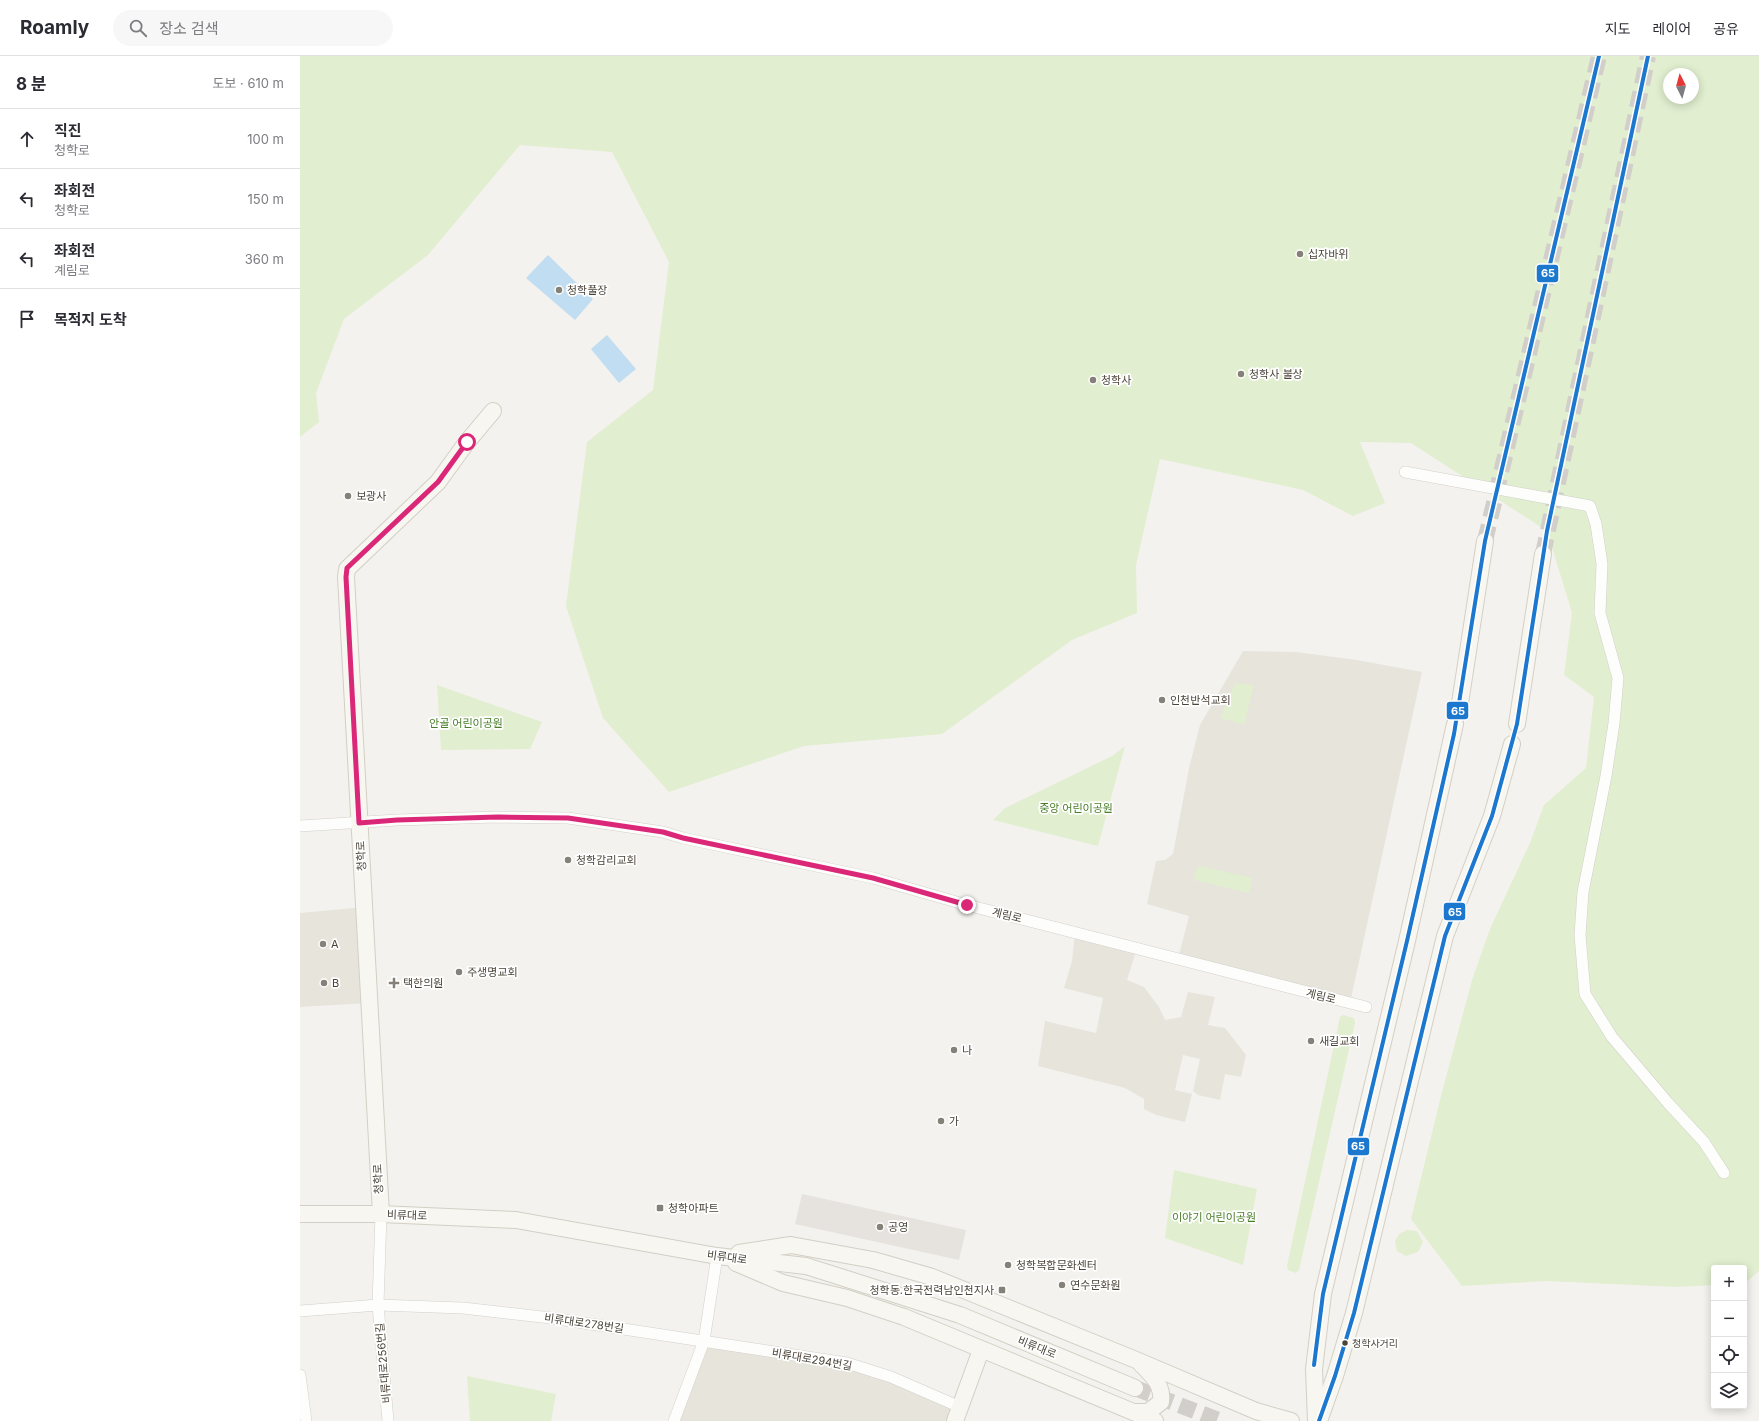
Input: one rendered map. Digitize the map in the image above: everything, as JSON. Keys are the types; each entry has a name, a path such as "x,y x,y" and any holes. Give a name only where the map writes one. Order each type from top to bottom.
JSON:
{"main road":[{"name":"청학로","path":"381,1214 346,577 347,568 438,482 467,442 493,411"},
{"path":"1460,703 1485,541"},
{"path":"1517,724 1543,554"},
{"path":"1317,1421 1314,1369 1323,1294 1409,934 1455,724"},
{"path":"1317,1421 1335,1376 1354,1313 1445,936 1492,816 1512,744"},
{"name":"비류대로","path":"300,1214 381,1214 516,1220 717,1256 806,1266 960,1315 1136,1388"},
{"path":"717,1256 791,1245 873,1260 932,1277 1136,1360 1256,1411 1291,1421"},
{"path":"717,1256 783,1283 847,1298 904,1318 1155,1421"},
{"name":"비류대로294번길","path":"958,1414 981,1350"},
{"path":"1131,1411 1148,1412 1161,1402 1162,1392 1158,1383 1136,1360"}],"street":[{"path":"1405,472 1590,506 1596,524 1602,564 1600,613 1618,678 1614,723 1606,776 1583,892 1580,935 1585,994 1612,1037 1668,1103 1704,1142 1724,1173"},
{"name":"계림로","path":"300,826 397,820 498,817 568,818 663,832 683,838 873,878 974,907 1366,1007"},
{"name":"비류대로256번길","path":"381,1214 378,1305 388,1421"},
{"path":"674,1421 704,1341 717,1256"},
{"path":"300,1311 378,1305"},
{"name":"비류대로278번길","path":"378,1305 463,1308 551,1318 704,1341"},
{"name":"비류대로294번길","path":"704,1341 848,1364 891,1377 958,1414"},
{"path":"300,1375 306,1421"}],"shaded area":[{"path":"1243,651 1296,652 1357,660 1422,672 1350,1003 1178,959 1189,916 1147,904 1156,861 1165,860 1173,854 1189,768 1200,725"},
{"path":"364,907 369,1003 300,1007 300,913"},
{"path":"1075,932 1137,948 1127,980 1144,987 1159,1007 1165,1020 1181,1017 1188,992 1215,997 1208,1025 1225,1028 1246,1055 1241,1077 1225,1074 1220,1100 1198,1095 1193,1091 1200,1059 1183,1055 1175,1090 1192,1094 1185,1122 1156,1115 1144,1109 1144,1099 1125,1088 1038,1066 1045,1021 1096,1033 1103,998 1064,988 1072,961"},
{"name":"공영","path":"802,1194 966,1230 959,1260 795,1224"},
{"path":"704,1341 847,1363 960,1407 955,1421 673,1421"}],"green space":[{"path":"300,56 1759,56 1759,1271 1747,1281 1747,1265 1711,1265 1711,1285 1677,1287 1546,1281 1462,1286 1411,1219 1442,1092 1472,980 1490,929 1530,843 1544,805 1586,768 1594,697 1564,675 1572,613 1547,531 1411,443 1360,442 1385,503 1353,516 1303,490 1160,459 1136,565 1137,613 1072,640 942,734 804,746 669,792 603,718 566,606 587,442 653,390 669,262 612,152 520,145 428,255 344,319 316,393 319,422 300,437"},
{"path":"1236,683 1254,685 1244,725 1221,718 1227,698"},
{"name":"안골 어린이공원","path":"437,685 542,722 530,749 441,750"},
{"name":"중앙 어린이공원","path":"1125,746 1098,846 993,820 1005,808 1112,756"},
{"path":"1200,866 1252,878 1249,893 1194,880 1197,868"},
{"path":"1343,1015 1354,1018 1355,1023 1299,1270 1296,1273 1288,1270 1287,1266 1340,1017"},
{"name":"이야기 어린이공원","path":"1174,1170 1257,1189 1243,1265 1165,1238"},
{"path":"1407,1230 1417,1231 1423,1242 1418,1252 1406,1256 1397,1251 1395,1241 1399,1234"},
{"path":"467,1376 556,1394 551,1421 470,1421"}],"water":[{"path":"548,255 593,299 575,320 526,278"},
{"path":"607,335 636,369 619,383 591,349"}],"tunnel":[{"path":"1485,541 1599,56"},
{"path":"1543,554 1648,56"},
{"path":"1455,724 1460,703"},
{"path":"1135,1388 1221,1421"}],"transit line":[{"name":"65","path":"1314,1365 1323,1294 1407,941 1454,734 1485,541 1599,56"},
{"name":"65","path":"1319,1421 1335,1376 1354,1313 1445,936 1492,816 1517,724 1547,531 1648,56"}],"place":[{"name":"십자바위","path":"1300,254"},
{"name":"청학풀장","path":"559,290"},
{"name":"청학사 불상","path":"1241,374"},
{"name":"청학사","path":"1093,380"},
{"name":"보광사","path":"348,496"},
{"name":"인천반석교회","path":"1162,700"},
{"name":"청학감리교회","path":"568,860"},
{"name":"A","path":"323,944"},
{"name":"주생명교회","path":"459,972"},
{"name":"B","path":"324,983"},
{"name":"택한의원","path":"394,983"},
{"name":"새길교회","path":"1311,1041"},
{"name":"나","path":"954,1050"},
{"name":"가","path":"941,1121"},
{"name":"청학아파트","path":"660,1208"},
{"name":"공영","path":"880,1227"},
{"name":"청학복합문화센터","path":"1008,1265"},
{"name":"연수문화원","path":"1062,1285"},
{"name":"청학동.한국전력남인천지사","path":"1002,1290"},
{"name":"청학사거리","path":"1345,1343"}],"route":[{"path":"467,442 438,482 347,568 346,577 359,823 397,820 498,817 568,818 663,832 683,838 873,878 967,905"}]}
